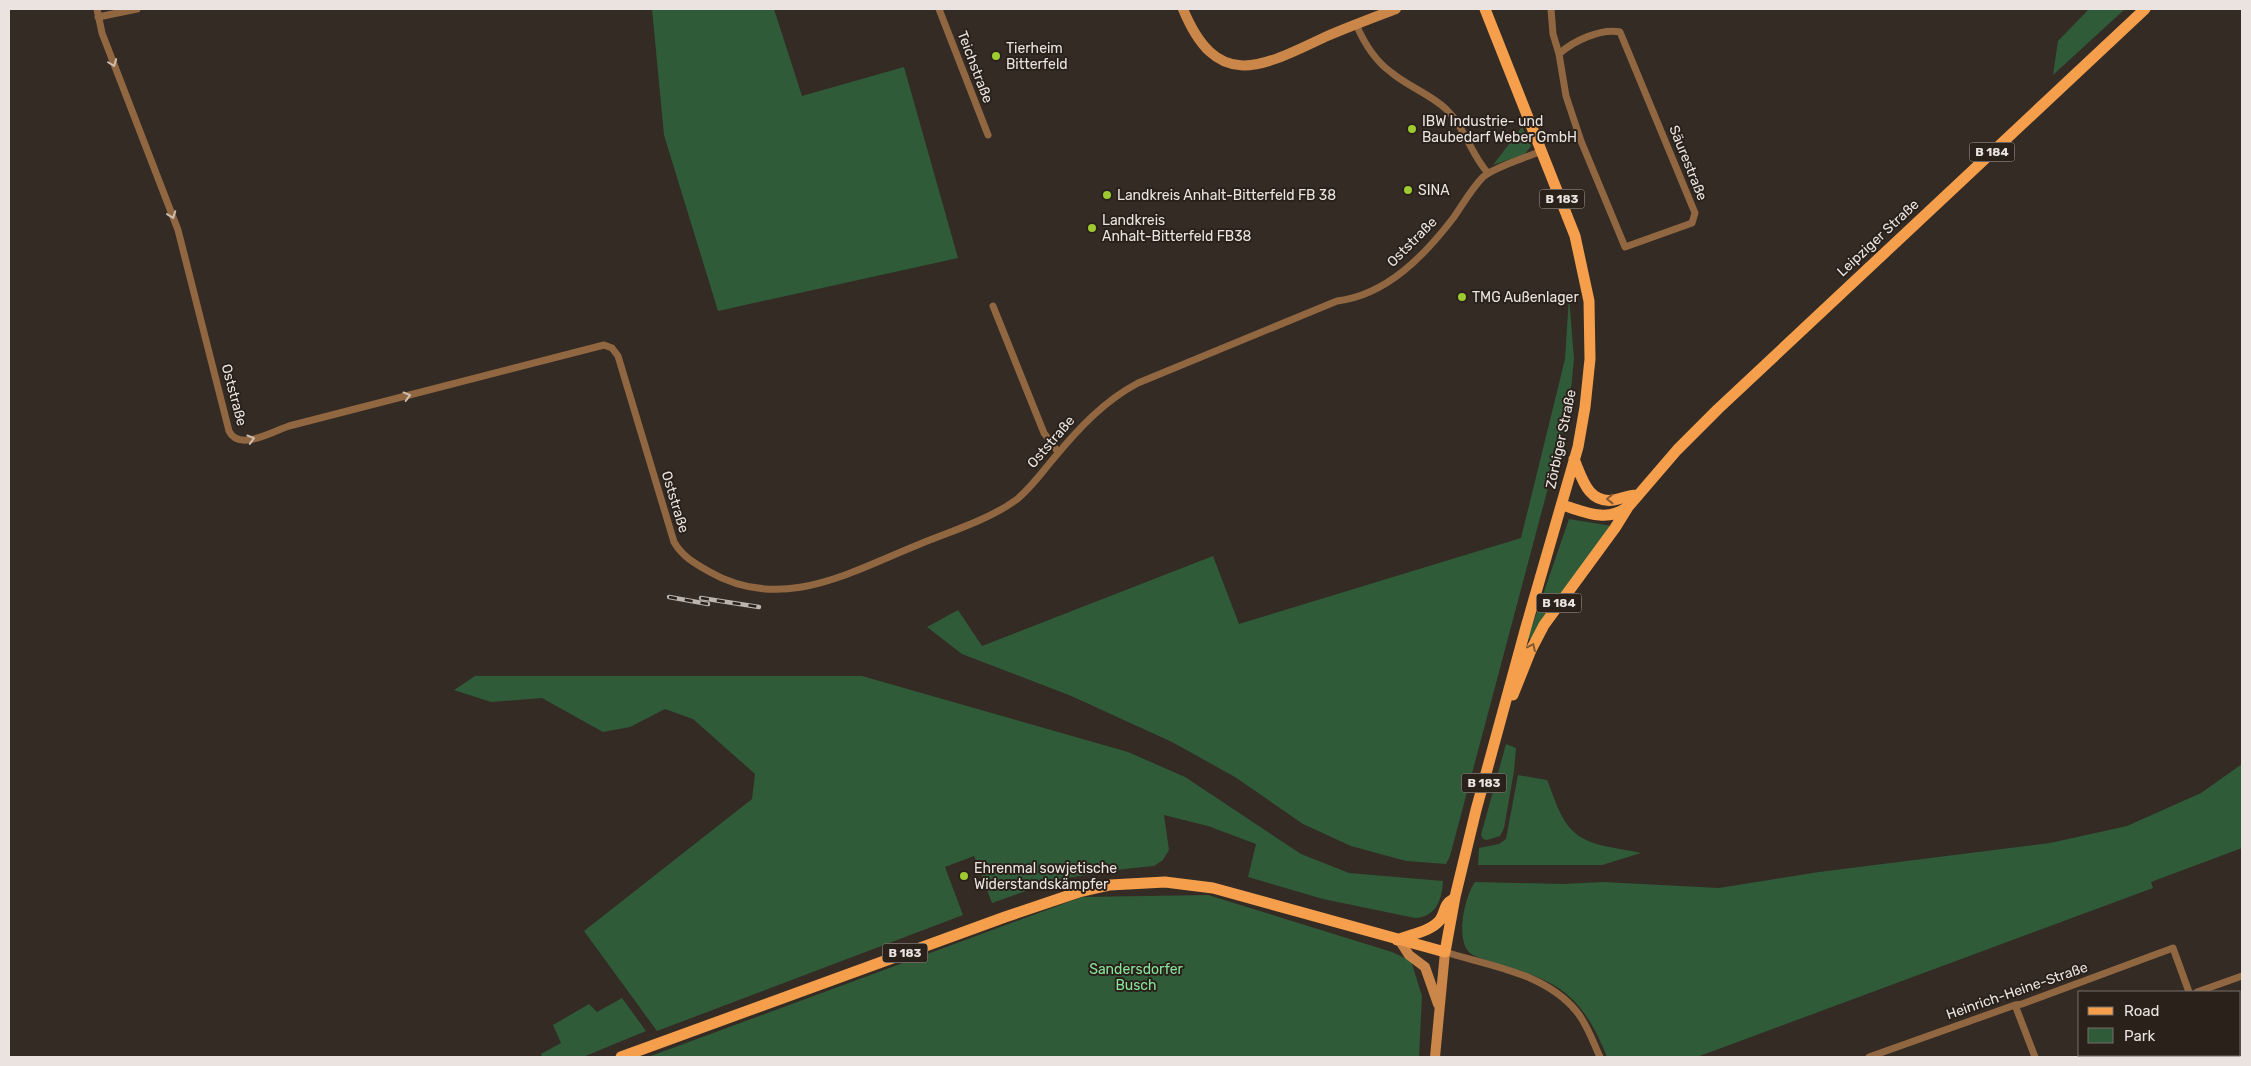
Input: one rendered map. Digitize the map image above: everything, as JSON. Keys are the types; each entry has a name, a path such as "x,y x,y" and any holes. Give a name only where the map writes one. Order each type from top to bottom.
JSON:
{"main road":[{"name":"Zörbiger Straße","path":"1485,9 1575,236 1584,273 1590,312 1590,359 1587,394 1574,459 1562,505"},
{"name":"Leipziger Straße","path":"1637,494 1704,422 2144,9"},
{"path":"1574,459 1586,488 1594,496 1610,500 1637,494"},
{"name":"B 184","path":"1505,707 1517,691 1531,650 1544,625 1615,528 1637,494"},
{"name":"B 184","path":"1562,505 1604,516 1617,513 1628,506"},
{"name":"B 183","path":"621,1057 1005,917 1065,896 1100,887 1165,882 1213,888 1445,952 1464,860 1562,505"},
{"name":"B 183","path":"1399,940 1427,930 1434,925 1439,920 1447,902 1457,892"}],"street":[{"path":"97,9 98,17 137,9"},
{"name":"Teichstraße","path":"939,9 988,135"},
{"path":"1183,9 1200,42 1211,54 1231,64 1248,66 1266,62 1396,9"},
{"name":"Säurestraße","path":"1551,9 1553,34 1559,54 1566,96 1581,141 1625,247 1692,223 1695,213 1620,32 1609,30 1567,47 1559,54"},
{"name":"Oststraße","path":"98,17 102,33 178,230 229,431 236,439 248,440 289,426 604,345 612,348 618,356 674,542 679,551 695,563 731,583 758,588 796,590 823,583 994,513 1027,490 1058,452 1106,403 1138,383 1337,301 1357,297 1385,285 1413,263 1436,240 1481,179 1488,174 1542,151"},
{"path":"1356,24 1366,44 1385,68 1422,91 1451,114 1481,166 1488,174"},
{"path":"993,306 1044,433 1058,452"},
{"path":"1399,940 1409,955 1426,968 1438,1005"},
{"name":"Heinrich-Heine-Straße","path":"1869,1057 2022,1004 2173,948 2189,991"},
{"path":"1435,1057 1438,1005 1445,952 1537,981 1559,994 1582,1020 1600,1057"},
{"path":"2200,991 2242,976"},
{"path":"2015,1005 2035,1057"}],"green space":[{"path":"652,9 774,9 802,96 904,67 958,258 718,311 664,135"},
{"path":"2089,9 2125,9 2053,75 2058,41"},
{"path":"1522,127 1531,146 1525,154 1493,165"},
{"path":"1569,296 1574,359 1569,409 1450,856 1446,864 1406,861 1351,846 1303,824 1235,777 1172,742 1069,695 962,654 927,627 958,610 982,646 1213,556 1239,624 1521,538 1565,359"},
{"path":"1569,519 1612,526 1533,640 1528,638"},
{"path":"475,676 862,676 1128,752 1185,777 1301,854 1349,873 1443,881 1441,895 1433,911 1422,917 1415,918 1323,899 1248,877 1256,844 1208,826 1164,815 1169,850 1163,860 1154,866 1060,879 992,903 974,856 945,867 963,915 657,1031 584,931 752,799 755,774 693,719 665,709 630,727 603,732 542,698 491,702 454,690"},
{"path":"1506,744 1516,748 1504,828 1500,836 1487,840 1483,839 1481,835"},
{"path":"2242,764 2242,848 2151,882 2153,888 1697,1057 1607,1057 1596,1032 1584,1013 1571,998 1541,979 1477,957 1469,952 1464,944 1463,916 1471,888 1475,882 1563,884 1603,882 1719,888 1819,872 2050,843 2127,826 2201,793"},
{"path":"1518,775 1547,780 1565,821 1581,837 1597,844 1641,853 1602,865 1478,865 1479,848 1499,844 1506,839"},
{"name":"Sandersdorfer Busch","path":"1208,895 1392,952 1411,961 1422,996 1419,1057 648,1057 1082,897"},
{"path":"622,998 646,1031 583,1057 542,1057 541,1054 561,1043 553,1025 589,1004 597,1012"}],"railway":[{"path":"669,597 708,604"},
{"path":"701,598 759,607"}],"place":[{"name":"Tierheim Bitterfeld","path":"996,56"},
{"name":"IBW Industrie- und Baubedarf Weber GmbH","path":"1412,129"},
{"name":"SINA","path":"1408,190"},
{"name":"Landkreis Anhalt-Bitterfeld FB 38","path":"1107,195"},
{"name":"Landkreis Anhalt-Bitterfeld FB38","path":"1092,228"},
{"name":"TMG Außenlager","path":"1462,297"},
{"name":"Ehrenmal sowjetische Widerstandskämpfer","path":"964,876"}]}
